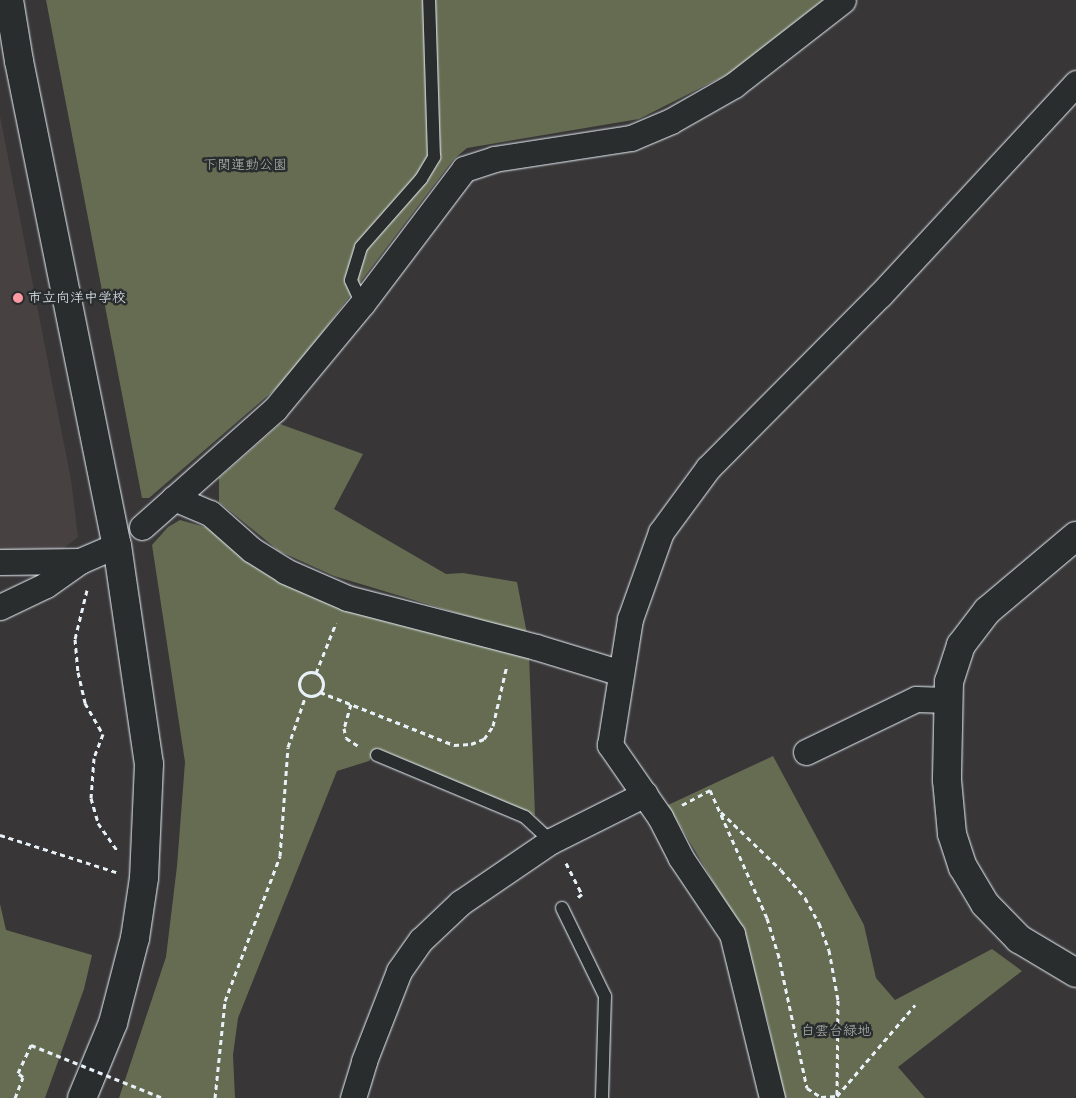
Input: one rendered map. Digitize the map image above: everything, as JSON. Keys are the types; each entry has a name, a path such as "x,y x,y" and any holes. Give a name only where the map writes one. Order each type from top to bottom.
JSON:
{"street":[{"path":"9,0 117,545 148,764 144,878 135,938 113,1022 82,1098"},
{"path":"142,527 275,409 362,304 464,169 494,159 631,138 671,121 734,85 843,0"},
{"path":"772,1098 732,934 644,794 610,745 630,619 643,578 661,532 676,509 708,468 880,295 1076,83"},
{"path":"174,498 210,513 252,550 285,571 347,598 507,639 621,673"},
{"path":"1076,536 974,625 953,663 948,700 948,805 952,834 963,867 1002,926 1041,954 1076,973"},
{"path":"0,608 46,585 80,561 117,545"},
{"path":"0,562 80,561"},
{"path":"806,752 916,699 948,700"},
{"path":"354,1098 392,986 399,970 421,940 460,903 551,841 644,794"}],"lane":[{"path":"362,304 351,280 361,247 426,174 434,157 429,0"},
{"path":"377,755 525,817 551,841"},
{"path":"562,908 605,996 602,1098"}],"path":[{"path":"88,588 75,639 78,672 86,703 102,734 94,758 91,798 98,823 117,850"},
{"path":"316,673 347,598"},
{"path":"320,692 454,745 471,744 484,739 493,726 507,664 507,639"},
{"path":"307,673 316,673 323,680 320,692 314,696 306,696 299,690 300,678 307,673"},
{"path":"216,1098 225,1001 280,856 288,746 306,696"},
{"path":"351,704 344,728 346,738 360,747"},
{"path":"710,790 767,918 778,953 807,1088 820,1097 837,1097 915,1005"},
{"path":"718,809 781,870 804,898 819,923 829,950 838,1000 837,1097"},
{"path":"0,835 116,872"},
{"path":"551,841 570,868 582,894 562,908"},
{"path":"15,1098 23,1077 18,1073 32,1045 163,1098"}],"shaded area":[{"name":"市立向洋中学校","path":"0,116 71,480 78,537 58,553 0,554"}],"green space":[{"name":"下関運動公園","path":"46,0 823,0 730,73 639,119 467,148 453,160 287,379 149,498 142,498"},
{"path":"280,424 363,454 334,509 446,574 463,573 517,582 527,634 334,576 279,551 219,502 219,478"},
{"path":"180,520 209,528 288,584 342,610 529,654 535,815 377,748 369,761 337,771 238,1018 233,1055 235,1098 119,1098 166,957 177,866 185,762 152,545 168,527"},
{"name":"白雲台緑地","path":"773,756 864,925 876,978 895,1000 992,949 1022,971 898,1067 925,1098 784,1098 768,1022 741,929 668,805"},
{"path":"0,904 6,930 92,955 84,989 45,1098 0,1098"}],"place":[{"name":"市立向洋中学校","path":"18,298"}]}
